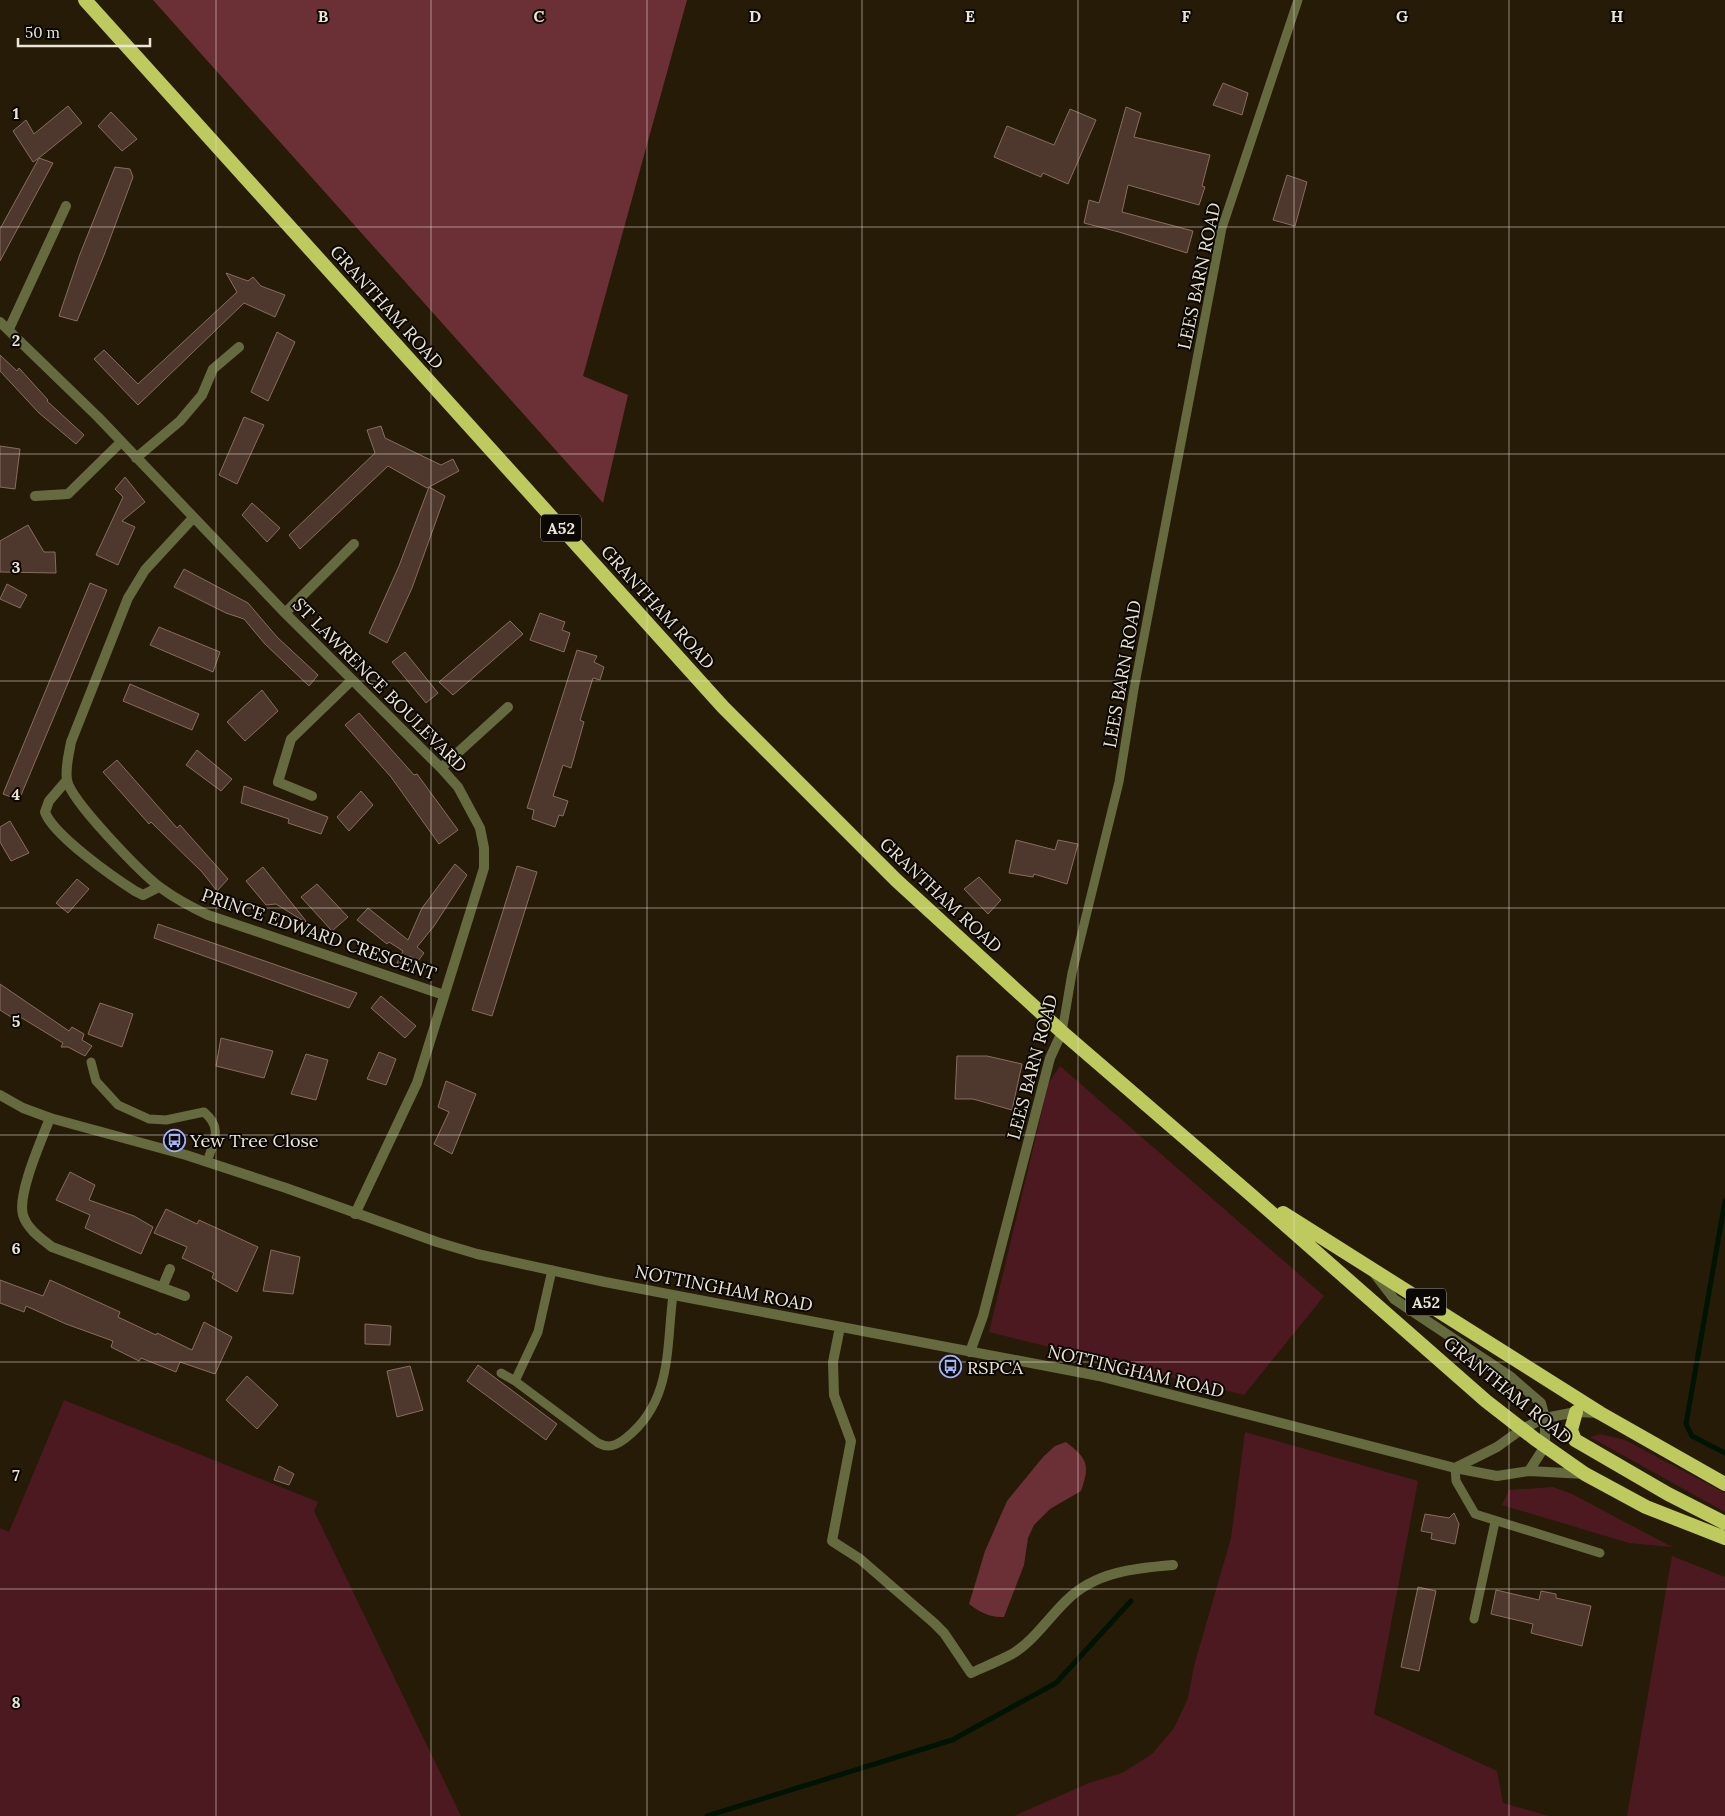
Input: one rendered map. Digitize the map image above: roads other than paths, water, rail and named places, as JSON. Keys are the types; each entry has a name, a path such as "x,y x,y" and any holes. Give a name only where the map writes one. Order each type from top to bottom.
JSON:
{"highway":[{"name":"GRANTHAM ROAD","path":"85,0 723,707 896,880 1062,1032 1486,1401 1585,1474"},
{"name":"GRANTHAM ROAD","path":"1250,1194 1367,1265 1600,1413"},
{"path":"1576,1412 1571,1430 1576,1440 1668,1494 1725,1523"},
{"name":"A52","path":"1600,1413 1725,1484"},
{"name":"A52","path":"1585,1474 1646,1507 1725,1538"}],"street":[{"path":"9,329 66,206"},
{"name":"ST LAWRENCE BOULEVARD","path":"0,322 121,442 286,613 441,768 458,786 480,828 484,848 484,868 417,1083 355,1214"},
{"path":"136,458 180,421 202,395 213,369 239,346"},
{"path":"35,496 68,494 121,442"},
{"path":"159,887 143,895 135,891 86,855 48,821 44,812 49,801 67,780 71,742 128,598 146,570 193,518"},
{"path":"286,613 354,544"},
{"path":"312,796 278,782 291,739 352,680"},
{"path":"441,768 508,707"},
{"name":"PRINCE EDWARD CRESCENT","path":"67,780 79,804 159,887 180,902 208,915 444,995"},
{"name":"LEES BARN ROAD","path":"970,1352 983,1316 1050,1058 1062,1032"},
{"name":"NOTTINGHAM ROAD","path":"0,1095 23,1108 50,1118 207,1162 437,1242 552,1270 673,1295 1099,1376 1455,1468 1497,1476 1529,1471 1585,1474"},
{"path":"50,1118 24,1192 23,1215 35,1233 52,1247 185,1296"},
{"path":"1367,1265 1394,1299 1521,1386 1541,1403 1545,1418 1546,1446 1529,1471"},
{"path":"162,1288 170,1269"},
{"path":"840,1327 833,1362 834,1395 851,1442 832,1541 860,1559 934,1623 944,1633 970,1673 1014,1653 1068,1599 1096,1580 1132,1568 1173,1565"},
{"path":"1455,1468 1498,1447 1522,1429 1545,1418 1576,1412 1600,1413"}],"lane":[{"name":"LEES BARN ROAD","path":"1062,1032 1072,973 1119,782 1136,680 1222,228 1298,0"},
{"path":"91,1062 96,1081 118,1105 149,1118 166,1120 204,1112 213,1120 216,1131 207,1162"},
{"path":"515,1381 538,1332 552,1270"},
{"path":"501,1373 515,1381 598,1443 603,1446 616,1445 637,1428 657,1398 669,1351 673,1295"},
{"path":"1455,1468 1456,1481 1465,1501 1475,1514 1495,1522 1600,1553"},
{"path":"1474,1618 1495,1522"}],"waterway":[{"path":"1725,1201 1686,1424 1692,1436 1725,1453"},
{"path":"707,1816 952,1740 1056,1683 1131,1601"}],"place":[{"name":"Yew Tree Close","path":"174,1140"},
{"name":"RSPCA","path":"951,1367"}]}
